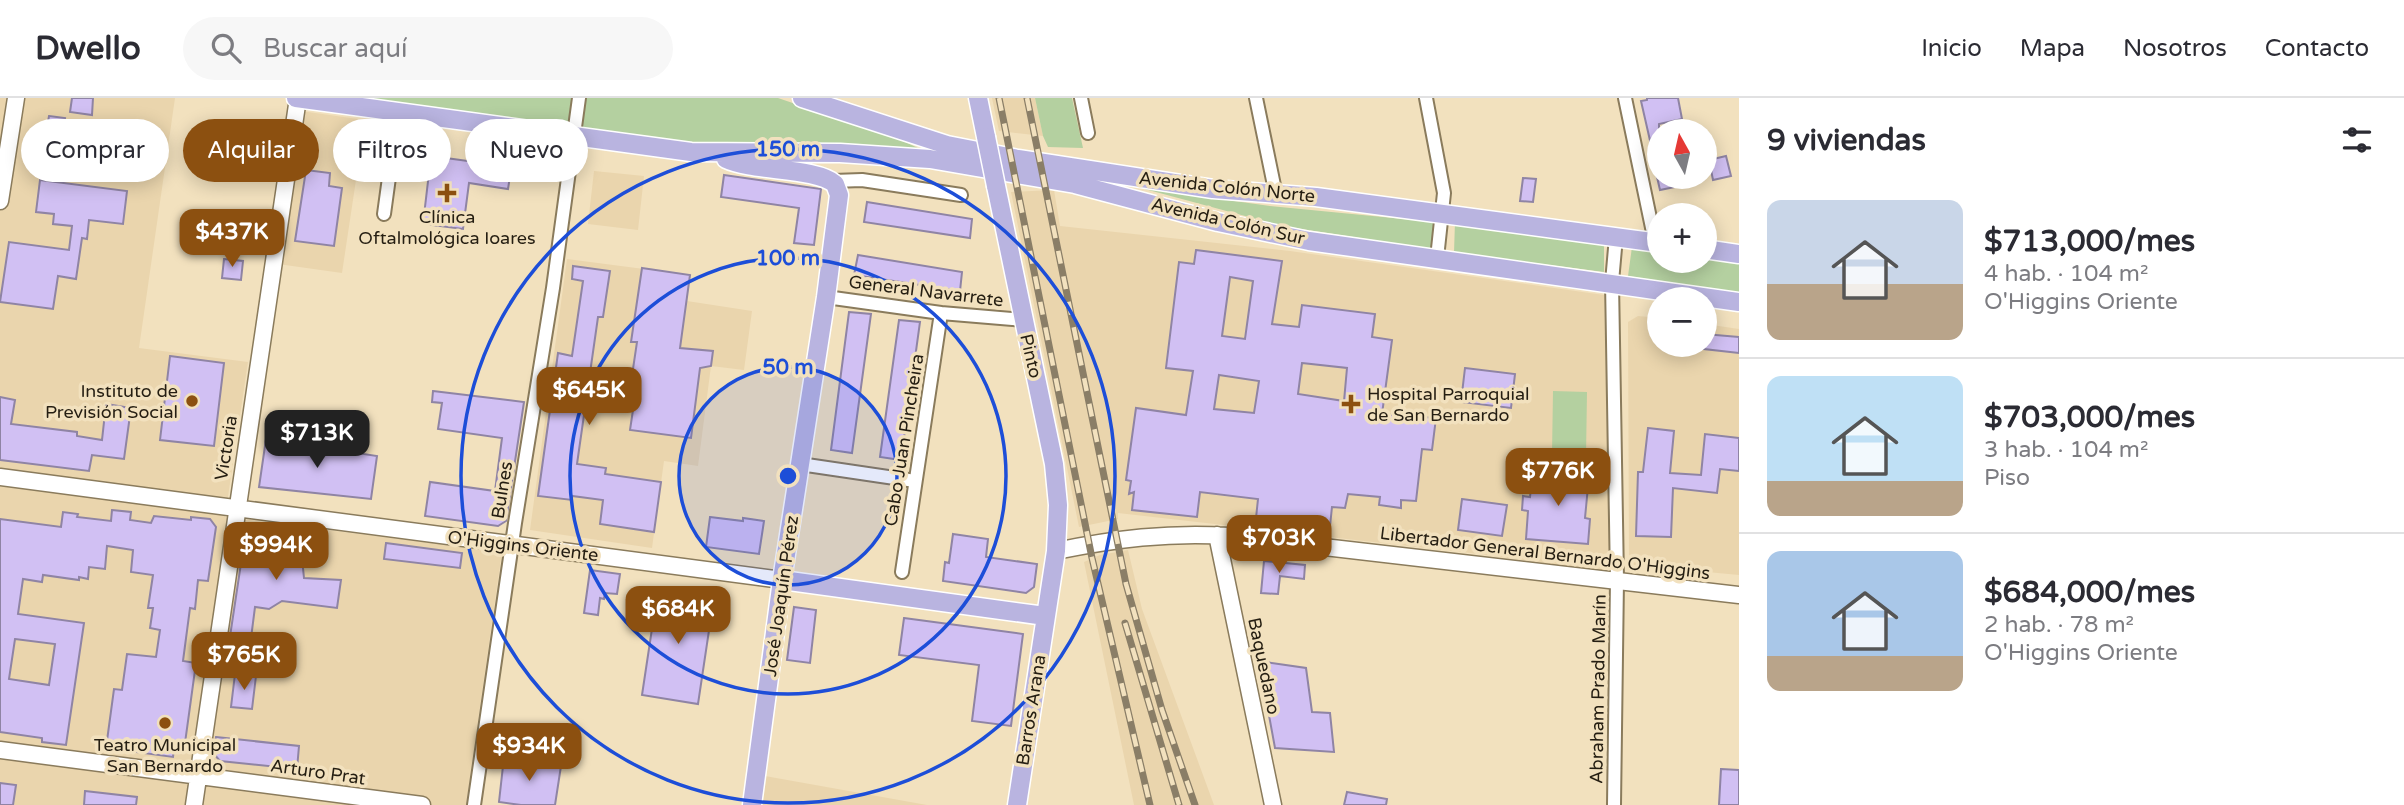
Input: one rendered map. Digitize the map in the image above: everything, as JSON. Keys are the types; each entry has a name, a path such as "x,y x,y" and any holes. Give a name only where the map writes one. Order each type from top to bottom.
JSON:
{"main road":[{"name":"Avenida Colón Sur","path":"297,98 465,121"},
{"name":"Avenida Colón Norte","path":"802,98 919,137 978,152 1213,189 1316,197 1647,242"},
{"name":"Pinto","path":"978,98 1057,483 1056,551 1045,616"},
{"name":"Avenida Colón Sur","path":"588,138 669,150 717,153 840,153 930,159 1075,184 1218,222 1309,241 1739,302"},
{"name":"Avenida Colón Sur","path":"717,153 730,161 820,176 833,181"},
{"name":"José Joaquín Pérez","path":"752,805 782,580 826,297 839,195 833,181"},
{"path":"1717,251 1739,254"},
{"name":"O'Higgins Oriente","path":"782,580 1045,616"},
{"name":"Barros Arana","path":"1017,805 1045,616"}],"street":[{"path":"0,201 16,98"},
{"name":"Victoria","path":"194,805 297,98"},
{"name":"Bulnes","path":"576,119 579,98"},
{"path":"1082,98 1088,133"},
{"path":"1256,98 1276,195"},
{"path":"1426,98 1444,193 1437,258"},
{"path":"1625,98 1648,203"},
{"path":"384,214 398,112"},
{"name":"Avenida Colón Sur","path":"833,181 862,180 961,195"},
{"name":"Bulnes","path":"474,805 567,182"},
{"name":"Abraham Prado Marín","path":"1614,805 1617,580 1612,282 1616,237"},
{"name":"General Navarrete","path":"826,297 941,313 1023,320"},
{"name":"Cabo Juan Pincheira","path":"902,572 941,313"},
{"path":"800,464 915,481"},
{"name":"O'Higgins Oriente","path":"0,477 782,580"},
{"name":"Libertador General Bernardo O'Higgins","path":"1056,551 1144,536 1217,535 1739,595"},
{"name":"Baquedano","path":"1217,535 1273,805"},
{"name":"Arturo Prat","path":"0,750 422,805"}],"shaded area":[{"path":"0,98 175,98 169,140 169,119 21,119 21,182 163,182 139,348 248,362 225,517 502,552 466,805 0,805"},
{"path":"992,98 1035,98 1043,136 999,131"},
{"path":"301,111 358,119 333,119 333,182 356,182 342,273 278,264 290,182 319,182 319,119 300,119"},
{"path":"594,171 644,176 638,230 588,224"},
{"name":"Hospital Parroquial de San Bernardo","path":"1054,190 1060,226 1290,251 1604,295 1610,572 1470,553 1118,513 1118,519 1079,527 1011,192"},
{"path":"567,259 690,275 687,301 752,311 744,370 711,366 698,466 664,461 652,548 530,530"},
{"path":"1638,316 1647,317 1647,357 1717,357 1717,326 1739,329 1739,575 1633,565 1629,560 1628,322"},
{"path":"1128,550 1142,609 1214,805 1134,805 1084,562 1100,555"},
{"path":"765,776 927,805 760,805"}],"green space":[{"path":"351,98 778,98 920,149 700,145 588,130 588,119 507,119"},
{"path":"1035,98 1072,98 1083,148 1048,147"},
{"path":"1141,188 1270,206 1434,222 1431,249 1282,226"},
{"path":"1455,221 1604,242 1604,272 1454,253"},
{"path":"1632,247 1647,249 1647,273 1717,273 1717,260 1739,263 1739,294 1717,290 1717,287 1696,287 1628,276"},
{"path":"1553,391 1587,392 1586,456 1552,455"}],"building":[{"path":"72,98 93,98 92,115 70,112"},
{"path":"1678,98 1682,119 1647,119 1647,127 1641,101"},
{"path":"49,116 65,118 65,119 48,119"},
{"path":"1726,156 1731,176 1717,179 1717,158"},
{"name":"Clínica Oftalmológica Ioares","path":"451,159 465,161 465,182 509,182 508,189 469,183 463,229 423,224 428,182 451,182"},
{"path":"319,172 330,173 329,186 342,188 334,246 295,241 304,182 319,182"},
{"path":"724,175 821,189 814,245 794,243 799,208 721,197"},
{"path":"1523,178 1536,179 1533,202 1520,201"},
{"path":"40,182 127,191 123,224 89,220 87,239 82,238 76,279 58,276 53,309 0,302 9,242 69,250 72,226 53,224 54,214 36,212"},
{"path":"867,202 972,219 970,238 864,222"},
{"path":"1196,250 1282,261 1272,324 1299,327 1302,305 1375,314 1372,337 1392,340 1382,414 1436,418 1432,450 1422,449 1416,501 1401,500 1401,508 1379,505 1380,497 1348,494 1345,508 1332,507 1330,526 1256,518 1258,499 1200,492 1197,517 1132,510 1134,492 1129,494 1131,481 1126,480 1136,408 1186,415 1193,371 1166,368 1179,262 1194,264","holes":["1230,277 1253,281 1245,339 1222,336","1302,363 1347,368 1344,401 1298,394","1219,375 1259,381 1254,413 1214,409"]},
{"path":"858,255 962,272 960,291 854,275"},
{"path":"224,259 243,261 241,280 222,278"},
{"path":"573,266 610,271 603,317 598,317 577,464 606,468 605,474 661,482 654,532 600,524 603,500 538,496 558,353 572,356 583,281 572,279"},
{"path":"642,268 690,275 680,348 713,351 711,366 700,368 691,438 630,430 633,410 619,408 625,368 633,369 637,342 631,342"},
{"path":"849,312 871,314 852,453 831,450"},
{"path":"899,320 920,322 901,460 880,457"},
{"path":"1717,335 1739,337 1739,353 1717,350"},
{"name":"Instituto de Previsión Social","path":"170,356 224,363 214,446 160,440"},
{"path":"1465,368 1515,374 1511,408 1461,402"},
{"path":"433,391 524,402 506,521 498,526 425,516 430,482 495,491 502,438 438,429 442,403 432,402"},
{"path":"0,397 15,400 11,424 77,432 77,436 102,440 106,404 131,408 124,459 92,455 89,471 0,460"},
{"path":"1648,428 1674,431 1670,473 1701,475 1705,434 1739,438 1739,471 1720,469 1717,493 1673,488 1671,537 1636,536 1638,472 1643,472"},
{"path":"266,439 377,456 371,499 259,487"},
{"path":"1533,470 1589,476 1585,518 1590,519 1588,544 1526,539 1528,511 1522,510 1523,496 1530,497"},
{"path":"1462,499 1507,505 1502,536 1458,530"},
{"path":"112,510 131,512 130,520 151,523 154,516 191,520 191,517 210,519 216,527 208,581 198,580 195,609 190,608 183,661 196,663 185,743 175,742 173,757 106,748 114,689 122,690 127,654 156,657 160,630 150,628 153,608 148,608 153,575 131,572 133,550 107,546 105,569 89,567 88,579 43,575 42,582 23,579 18,614 84,623 66,745 42,742 42,738 0,732 0,519 61,527 63,512 78,514 77,517 111,521","holes":["15,639 55,644 49,685 9,679"]},
{"path":"710,517 764,521 759,554 706,547"},
{"path":"256,530 306,537 302,558 304,578 341,580 337,608 282,601 269,609 255,607 250,646 229,643 243,550 254,549"},
{"path":"953,534 988,539 986,557 1037,564 1034,587 1026,593 943,581 945,562 949,563"},
{"path":"386,543 462,553 460,568 384,559"},
{"path":"1264,561 1305,565 1304,579 1280,576 1278,594 1261,593"},
{"path":"590,570 620,574 617,594 605,593 604,599 600,598 598,615 584,613"},
{"path":"658,589 714,597 698,704 642,695"},
{"path":"794,607 816,610 810,663 787,660"},
{"path":"904,618 1023,634 1011,726 972,721 979,665 899,655"},
{"path":"1259,661 1306,668 1312,712 1330,713 1334,752 1275,748"},
{"path":"235,674 256,676 252,709 231,707"},
{"path":"216,737 299,746 297,769 220,761 214,754"},
{"path":"504,757 561,766 555,805 499,802"},
{"path":"1721,769 1739,770 1739,805 1719,805"},
{"path":"0,783 16,785 13,805 0,805"},
{"path":"85,791 137,797 136,805 84,805"},
{"path":"1347,792 1387,799 1386,805 1344,805"}],"railway":[{"path":"999,98 1092,558 1150,805"},
{"path":"1027,98 1126,584 1162,710 1195,805"},
{"path":"1125,623 1179,805"}],"place":[{"name":"Clínica Oftalmológica Ioares","path":"447,193"},
{"name":"Instituto de Previsión Social","path":"192,401"},
{"name":"Hospital Parroquial de San Bernardo","path":"1351,404"},
{"name":"Teatro Municipal San Bernardo","path":"165,723"}]}
